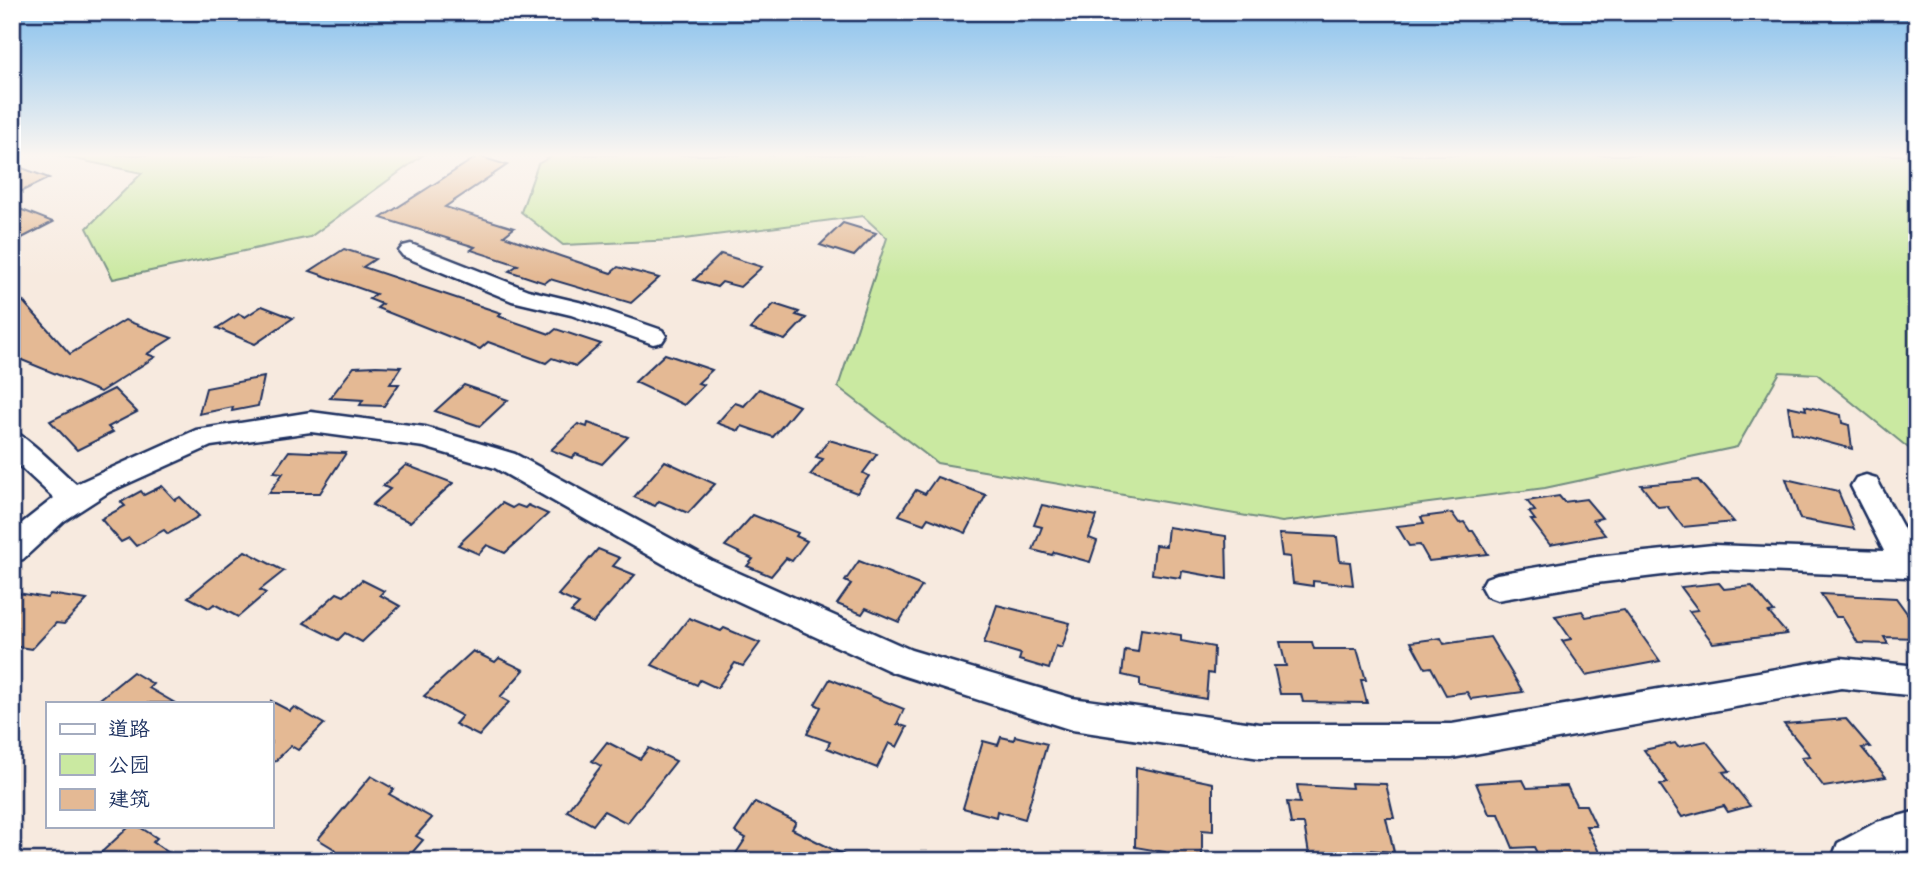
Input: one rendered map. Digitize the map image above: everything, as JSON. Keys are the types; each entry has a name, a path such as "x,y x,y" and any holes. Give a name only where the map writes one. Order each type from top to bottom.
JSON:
{"street":[{"path":"411,251 522,296 578,309 653,336"},
{"path":"12,550 53,513 99,484 206,437 311,422 425,437 505,461 701,570 904,662 1072,714 1260,741 1452,741 1841,673 1917,681"},
{"path":"12,441 36,467 75,499"},
{"path":"1866,486 1913,565"},
{"path":"1497,587 1596,570 1713,557 1913,565"},
{"path":"1851,861 1852,857 1891,835 1917,830"}],"green space":[{"path":"119,196 367,196 310,237 113,279 87,228"},
{"path":"527,196 1917,196 1917,455 1817,374 1780,372 1737,447 1545,488 1282,522 937,463 838,387 887,238 863,216 676,240 563,245 521,212"}],"building":[{"path":"416,196 462,196 445,207 514,228 504,236 611,273 618,267 659,278 631,303 550,279 545,283 509,271 518,265 471,250 475,247 381,218"},
{"path":"12,206 53,222 12,243"},
{"path":"843,223 876,233 854,256 820,245"},
{"path":"344,249 375,259 363,267 501,313 498,316 550,334 556,329 601,344 576,366 552,358 546,363 488,342 480,349 377,308 382,304 369,299 376,294 310,271"},
{"path":"721,254 762,267 740,287 722,282 717,287 694,280"},
{"path":"12,289 70,354 125,320 172,338 147,354 155,357 100,392 12,356"},
{"path":"774,304 799,312 796,315 806,318 785,340 750,329"},
{"path":"262,306 293,318 255,344 217,328 239,314 245,317"},
{"path":"665,354 712,370 698,383 704,385 684,405 635,382"},
{"path":"354,367 401,367 390,384 399,384 384,406 360,405 363,400 330,398"},
{"path":"264,377 258,406 232,411 233,407 199,414 206,388"},
{"path":"464,385 508,400 480,426 435,411"},
{"path":"114,389 137,412 108,427 113,432 77,450 50,421"},
{"path":"759,389 799,406 773,437 742,426 739,431 717,423 735,403 744,406"},
{"path":"1788,406 1806,410 1805,406 1841,415 1842,423 1849,425 1852,449 1792,433"},
{"path":"588,423 628,437 602,464 576,454 572,458 551,450 578,424 587,427"},
{"path":"829,440 877,454 863,473 869,476 857,493 810,475 823,459 816,457"},
{"path":"289,451 346,453 320,493 269,493 283,473 274,472"},
{"path":"665,461 715,484 688,513 659,501 655,506 634,497"},
{"path":"406,465 453,483 410,522 372,505 390,489 383,486"},
{"path":"937,477 986,495 966,533 928,518 924,524 899,515 916,490 925,494"},
{"path":"1786,479 1838,491 1854,529 1800,519"},
{"path":"1698,480 1734,522 1683,527 1667,506 1658,507 1641,485"},
{"path":"162,486 175,500 180,497 199,516 168,534 164,530 136,546 129,538 121,542 101,519 125,506 121,502 141,491 144,495"},
{"path":"1559,496 1564,502 1586,499 1602,518 1593,520 1605,535 1550,545 1531,520 1535,520 1529,512 1535,511 1527,501"},
{"path":"502,503 512,508 517,505 525,508 528,505 548,514 505,553 487,545 479,554 458,545"},
{"path":"1042,505 1097,516 1089,538 1097,541 1090,562 1054,552 1052,555 1033,550 1042,527 1034,525"},
{"path":"1452,513 1459,523 1464,522 1470,531 1473,531 1488,554 1429,561 1420,545 1409,546 1397,526 1424,523 1421,517"},
{"path":"753,515 798,533 796,536 807,541 792,561 786,558 771,576 747,566 753,559 725,546"},
{"path":"1168,527 1226,536 1227,579 1182,571 1181,578 1152,574 1155,545 1166,546"},
{"path":"1279,534 1337,537 1340,561 1350,562 1353,585 1313,581 1313,586 1293,583 1290,557 1282,556"},
{"path":"598,549 620,558 613,566 635,575 593,623 571,612 579,604 558,595"},
{"path":"245,551 284,571 260,590 266,593 238,617 214,604 209,608 188,597"},
{"path":"859,561 922,586 899,622 866,608 862,614 837,604 851,584 845,581"},
{"path":"362,580 384,591 380,595 400,606 362,642 345,633 338,640 304,623 337,593 344,596"},
{"path":"1719,583 1724,589 1752,586 1774,612 1769,613 1787,634 1713,643 1689,611 1698,610 1681,587"},
{"path":"12,592 47,598 50,594 87,600 64,624 56,623 32,649 12,646"},
{"path":"1821,594 1896,598 1917,627 1917,638 1884,637 1888,644 1858,643 1842,617 1836,617"},
{"path":"997,605 1070,623 1062,648 1056,646 1049,669 1019,660 1021,654 984,643"},
{"path":"1624,610 1660,661 1586,675 1562,641 1571,639 1555,616 1582,611 1586,617"},
{"path":"689,618 721,631 724,628 760,643 743,666 735,663 717,688 700,680 697,685 652,665"},
{"path":"1141,629 1181,635 1181,641 1214,647 1213,674 1208,673 1206,699 1140,687 1140,679 1122,675 1125,650 1138,652"},
{"path":"1490,637 1523,692 1471,699 1467,692 1446,695 1431,667 1425,668 1411,642 1441,638 1444,644"},
{"path":"1280,642 1312,642 1314,649 1357,649 1366,680 1361,680 1367,703 1303,702 1301,694 1280,694 1274,666 1286,666"},
{"path":"473,651 495,662 499,658 524,670 500,697 509,702 479,736 455,724 462,716 424,696"},
{"path":"133,672 153,684 149,688 173,702 96,702"},
{"path":"830,679 904,709 897,724 907,727 897,747 889,743 877,768 827,748 830,742 807,734 821,707 815,704"},
{"path":"273,702 290,711 294,707 324,724 298,750 291,746 273,763"},
{"path":"1846,719 1870,747 1862,748 1886,777 1824,787 1801,757 1810,756 1784,724"},
{"path":"1015,736 1047,744 1025,819 997,811 996,817 963,808 983,741 998,745 1001,737 1014,740"},
{"path":"1706,741 1730,771 1723,772 1750,806 1728,812 1724,806 1682,817 1660,785 1668,783 1644,750 1675,743 1678,747"},
{"path":"607,742 640,759 649,748 676,761 627,823 604,811 593,825 567,811 601,766 592,761"},
{"path":"1136,767 1213,783 1213,831 1202,830 1202,861 1164,858 1165,852 1135,847"},
{"path":"371,776 394,789 389,794 432,818 416,836 423,840 405,861 326,861 336,850 318,839"},
{"path":"1523,780 1527,788 1567,786 1576,805 1586,805 1596,826 1586,826 1600,854 1539,857 1534,847 1513,848 1499,814 1489,814 1476,783"},
{"path":"1351,783 1386,784 1394,818 1386,818 1394,852 1368,850 1369,858 1309,854 1304,824 1291,824 1287,802 1300,803 1297,785 1352,788"},
{"path":"755,802 796,822 792,829 856,861 731,861 746,838 735,832"},
{"path":"128,828 141,828 157,838 153,842 181,861 92,861"}]}
